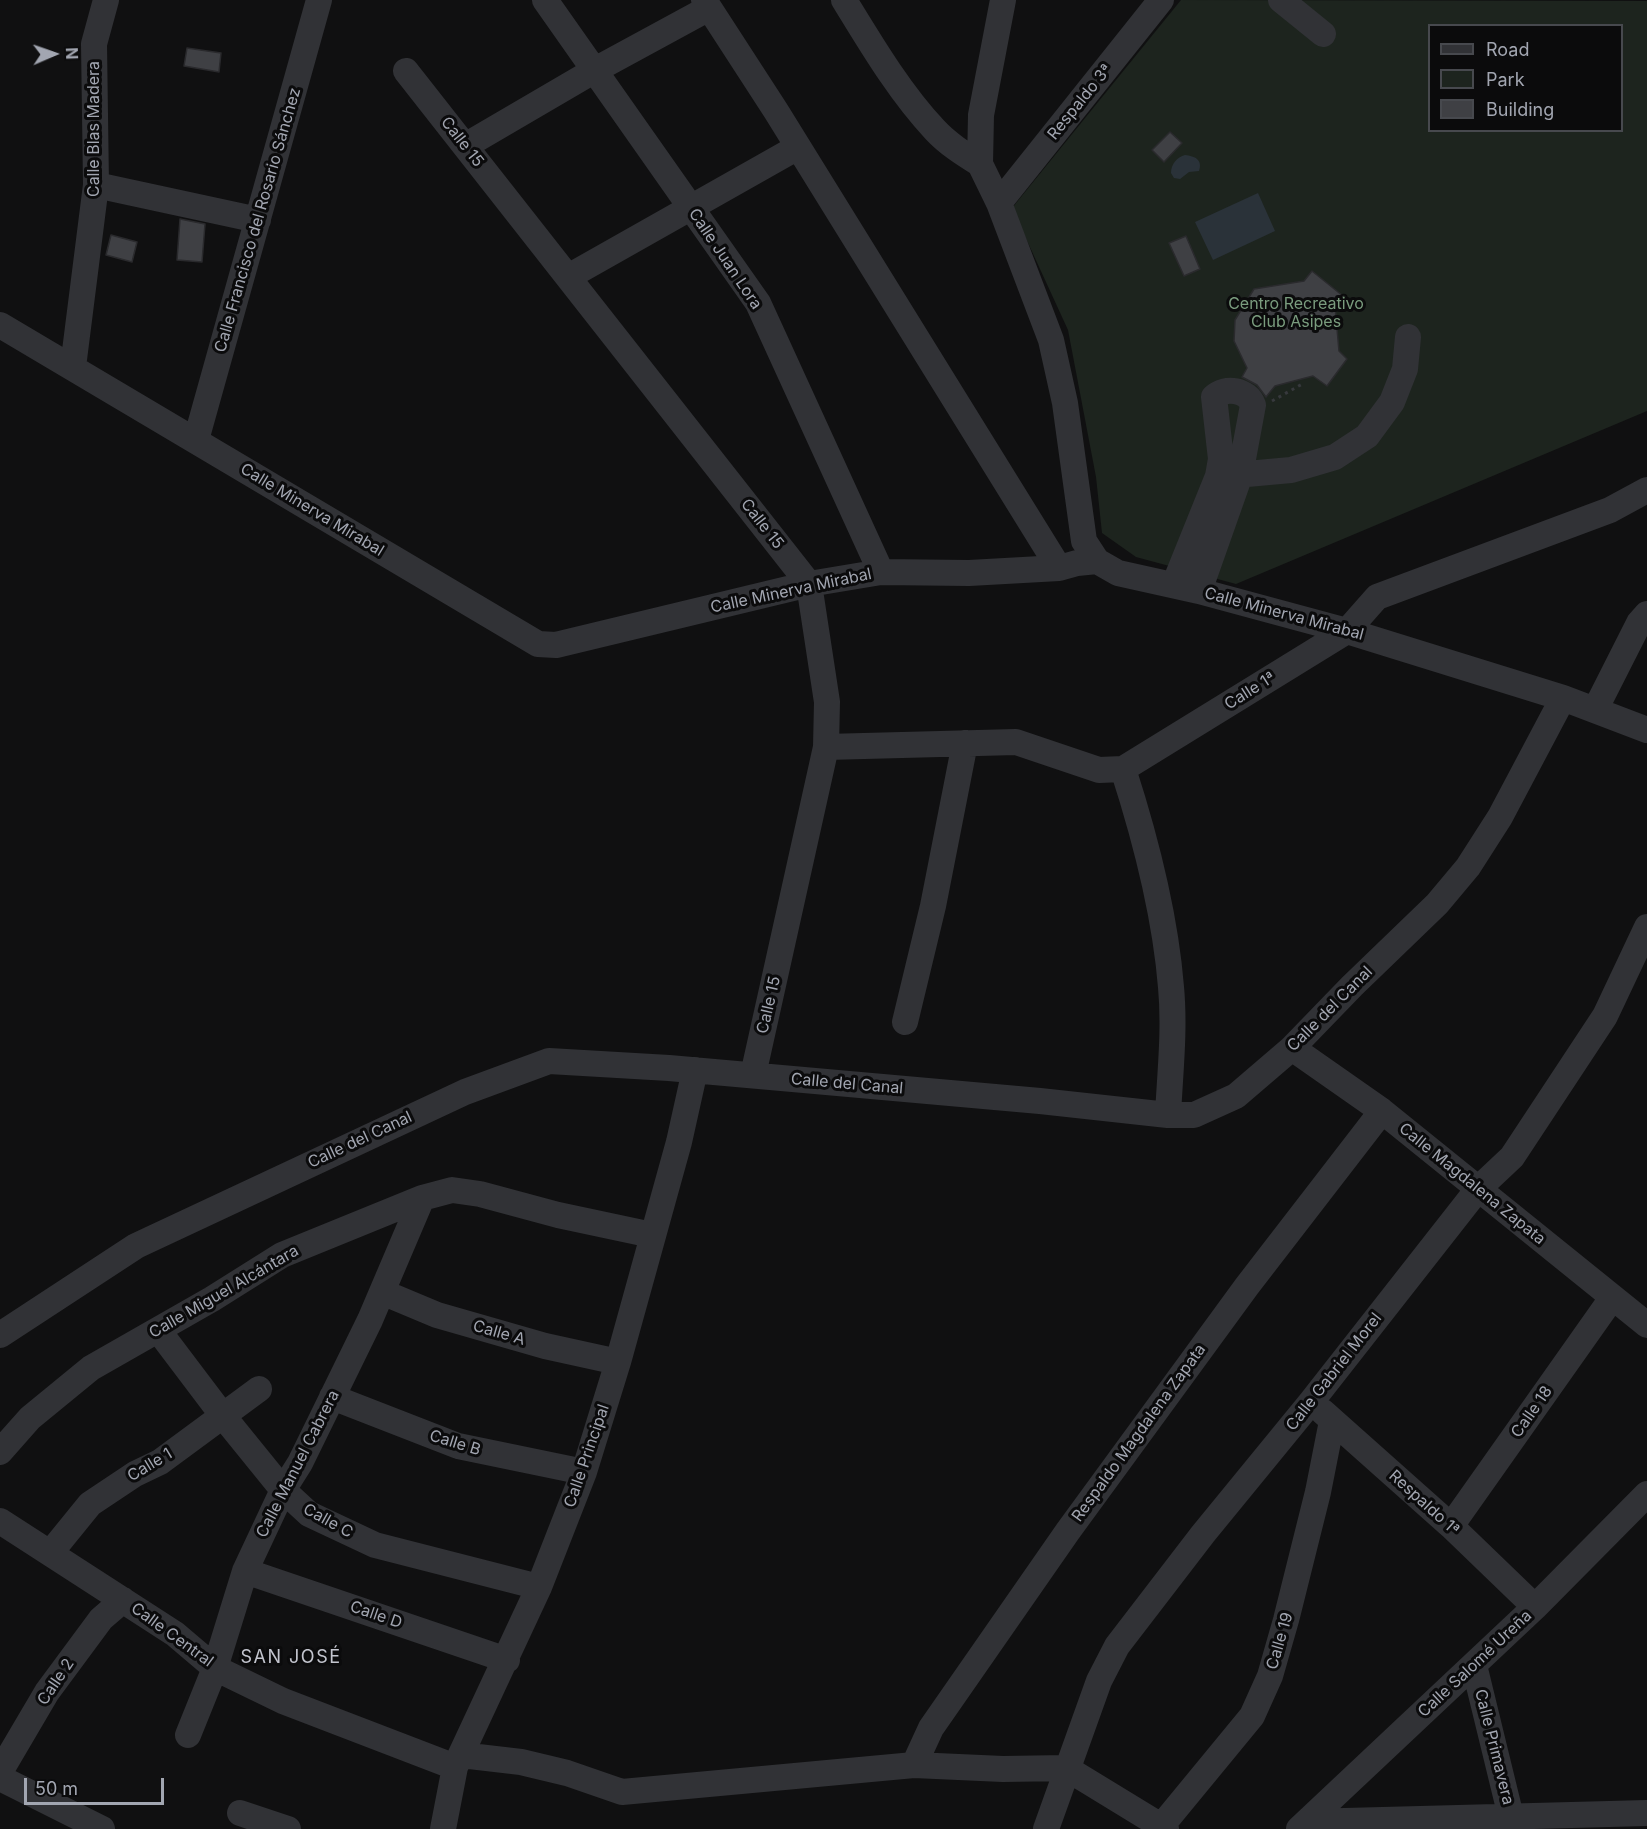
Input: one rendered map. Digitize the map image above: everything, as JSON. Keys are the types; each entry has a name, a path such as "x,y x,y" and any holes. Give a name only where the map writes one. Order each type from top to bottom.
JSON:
{"street":[{"name":"Calle Blas Madera","path":"73,367 96,185 94,44 106,0"},
{"name":"Calle Francisco del Rosario Sánchez","path":"196,441 319,0"},
{"name":"Calle Juan Lora","path":"545,0 758,303 881,572"},
{"path":"844,0 884,64 936,130 959,151 980,164"},
{"path":"1003,0 981,115 980,164 999,203 1051,340 1065,403 1084,541 1097,561"},
{"name":"Respaldo 3ª","path":"999,203 1161,0"},
{"path":"1281,0 1323,34"},
{"path":"465,146 707,4 1059,568"},
{"name":"Calle 15","path":"406,71 809,584 827,702 826,747 753,1076"},
{"path":"568,277 798,147"},
{"path":"96,185 258,220"},
{"name":"Calle Minerva Mirabal","path":"0,325 538,644 556,645 809,584 881,572 969,573 1059,568 1097,561 1118,573 1199,591 1347,631 1563,698 1647,730"},
{"path":"1229,476 1291,470 1335,457 1367,436 1392,402 1405,369 1408,337"},
{"path":"1199,591 1229,476 1252,413 1250,398 1241,392 1221,393 1214,397 1221,459 1229,476"},
{"path":"1173,585 1229,476"},
{"name":"Calle 1ª","path":"1123,769 1347,631 1377,597 1610,510 1647,490"},
{"path":"1595,710 1640,623 1647,614"},
{"name":"Calle del Canal","path":"0,1335 136,1246 465,1092 549,1061 695,1070 1040,1101 1168,1115 1194,1114 1236,1096 1292,1048 1437,904 1468,867 1500,818 1563,698"},
{"path":"826,747 1016,742 1099,770 1123,769 1139,819 1161,908 1172,988 1168,1115"},
{"path":"906,1022 933,906 965,743"},
{"name":"Calle Gabriel Morel","path":"1046,1829 1099,1681 1117,1646 1203,1534 1311,1402 1478,1189 1512,1157 1605,1016 1647,927"},
{"name":"Calle Magdalena Zapata","path":"1292,1048 1382,1112 1647,1325"},
{"name":"Calle Principal","path":"443,1829 458,1761 539,1587 584,1472 618,1362 679,1142 695,1070"},
{"name":"Respaldo Magdalena Zapata","path":"914,1765 931,1728 1074,1522 1234,1304 1382,1112"},
{"name":"Calle Miguel Alcántara","path":"0,1452 30,1418 91,1368 282,1255 422,1198 452,1190 480,1194 558,1215 652,1235"},
{"name":"Calle Manuel Cabrera","path":"188,1735 215,1668 245,1571 382,1292 422,1198"},
{"name":"Calle A","path":"382,1292 437,1315 545,1346 618,1362"},
{"name":"Calle 18","path":"1451,1526 1612,1298"},
{"name":"Calle C","path":"158,1330 283,1490 309,1514 375,1545 539,1587"},
{"name":"Calle 1","path":"51,1552 90,1504 135,1474 160,1462 259,1389"},
{"name":"Calle B","path":"332,1397 458,1446 584,1472"},
{"name":"Respaldo 1ª","path":"1311,1402 1451,1526 1535,1607"},
{"name":"Calle 19","path":"1162,1828 1252,1716 1270,1676 1318,1492 1332,1421"},
{"name":"Calle Salomé Ureña","path":"1303,1825 1535,1607 1647,1494"},
{"name":"Calle Central","path":"3,1530 51,1552 175,1634 215,1668 283,1701 458,1761 495,1758 567,1773 622,1792 914,1765 1003,1769 1066,1768"},
{"name":"Calle D","path":"245,1571 507,1660"},
{"name":"Calle 2","path":"0,1772 48,1692 100,1618 123,1600"},
{"name":"Calle Primavera","path":"1474,1665 1513,1823"},
{"path":"1066,1768 1162,1828"},
{"path":"0,1778 102,1829"},
{"path":"240,1813 288,1829"},
{"path":"1303,1825 1513,1823 1647,1813"}],"path":[{"path":"1252,413 1304,383"}],"green space":[{"name":"Centro Recreativo Club Asipes","path":"1181,0 1647,1 1647,411 1236,584 1136,557 1102,533 1096,477 1068,330 1012,208"}],"shaded area":[{"path":"1185,155 1192,156 1199,161 1199,171 1189,172 1180,179 1174,178 1171,173 1173,164"},
{"path":"1258,193 1275,231 1213,260 1195,222"}],"building":[{"path":"187,48 221,53 219,72 184,66"},
{"path":"1170,132 1182,143 1164,162 1152,150"},
{"path":"180,219 205,224 202,262 177,260"},
{"path":"111,235 137,242 132,262 106,255"},
{"path":"1186,236 1200,269 1184,276 1169,243"},
{"path":"1312,271 1343,296 1335,306 1339,351 1347,359 1327,386 1313,376 1275,386 1266,397 1257,385 1242,377 1247,368 1234,341 1235,320 1254,289 1304,281"}],"district":[{"name":"SAN JOSÉ","path":"291,1658"}]}
